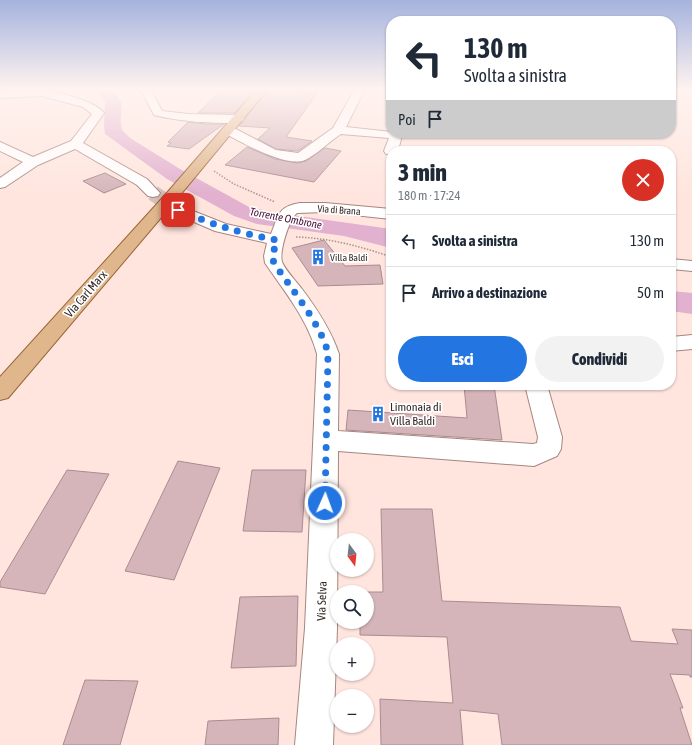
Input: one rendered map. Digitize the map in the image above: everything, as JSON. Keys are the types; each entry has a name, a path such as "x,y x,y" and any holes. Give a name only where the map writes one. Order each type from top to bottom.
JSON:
{"main road":[{"name":"Via Carl Marx","path":"0,392 234,124"}],"street":[{"path":"0,184 33,162 76,144 91,124"},
{"path":"228,130 273,153 301,157 338,130 341,124"},
{"path":"338,130 386,134"},
{"path":"76,144 142,182 168,200 221,228 246,234 281,229"},
{"path":"0,146 33,162"},
{"name":"Via di Brana","path":"281,229 291,210 310,208 386,214"},
{"name":"Via Selva","path":"281,229 272,257 274,263 318,328 326,343 329,368 321,628 314,745"},
{"path":"676,264 692,266"},
{"path":"676,344 692,342"},
{"path":"327,440 534,455 548,449 550,437 537,390"}],"path":[{"path":"200,163 234,184 276,203 281,229 310,237 364,247 386,255"}],"water":[{"name":"Torrente Ombrone","path":"104,124 121,124 123,131 130,138 180,169 249,207 277,213 386,228 386,247 344,236 257,224 234,216 167,179 105,134"},
{"path":"676,291 692,293 692,314 676,312"}],"building":[{"path":"186,124 224,124 189,149 167,146 171,143 168,142"},
{"path":"241,124 295,124 286,137 312,141 298,151 276,149 258,139 270,128 239,126"},
{"path":"247,147 275,159 297,163 306,161 325,148 341,151 314,182 225,165"},
{"path":"105,173 126,184 104,193 83,181"},
{"name":"Villa Baldi","path":"324,240 345,266 380,265 383,284 318,286 292,248"},
{"name":"Limonaia di Villa Baldi","path":"464,390 495,390 502,440 346,430 348,410 467,418"},
{"path":"178,461 220,468 174,580 125,571"},
{"path":"67,470 109,474 45,594 0,587 0,582"},
{"path":"252,470 306,470 302,532 243,531"},
{"path":"381,509 432,509 442,601 620,607 631,641 678,644 672,629 692,630 692,677 690,677 690,675 670,674 683,708 680,708 692,745 502,745 498,714 460,710 463,745 381,745 380,699 453,703 447,637 360,635 360,629 374,629 374,592 383,592"},
{"path":"298,596 296,666 231,668 240,597"},
{"path":"85,680 138,681 120,745 63,745"},
{"path":"279,718 278,745 205,745 208,721"}],"tunnel":[{"path":"153,193 178,210"}],"place":[{"name":"Villa Baldi","path":"318,257"},
{"name":"Limonaia di Villa Baldi","path":"378,414"}],"route":[{"path":"178,210 221,228 277,240 272,257 274,263 318,328 326,343 329,368 325,503"}]}
